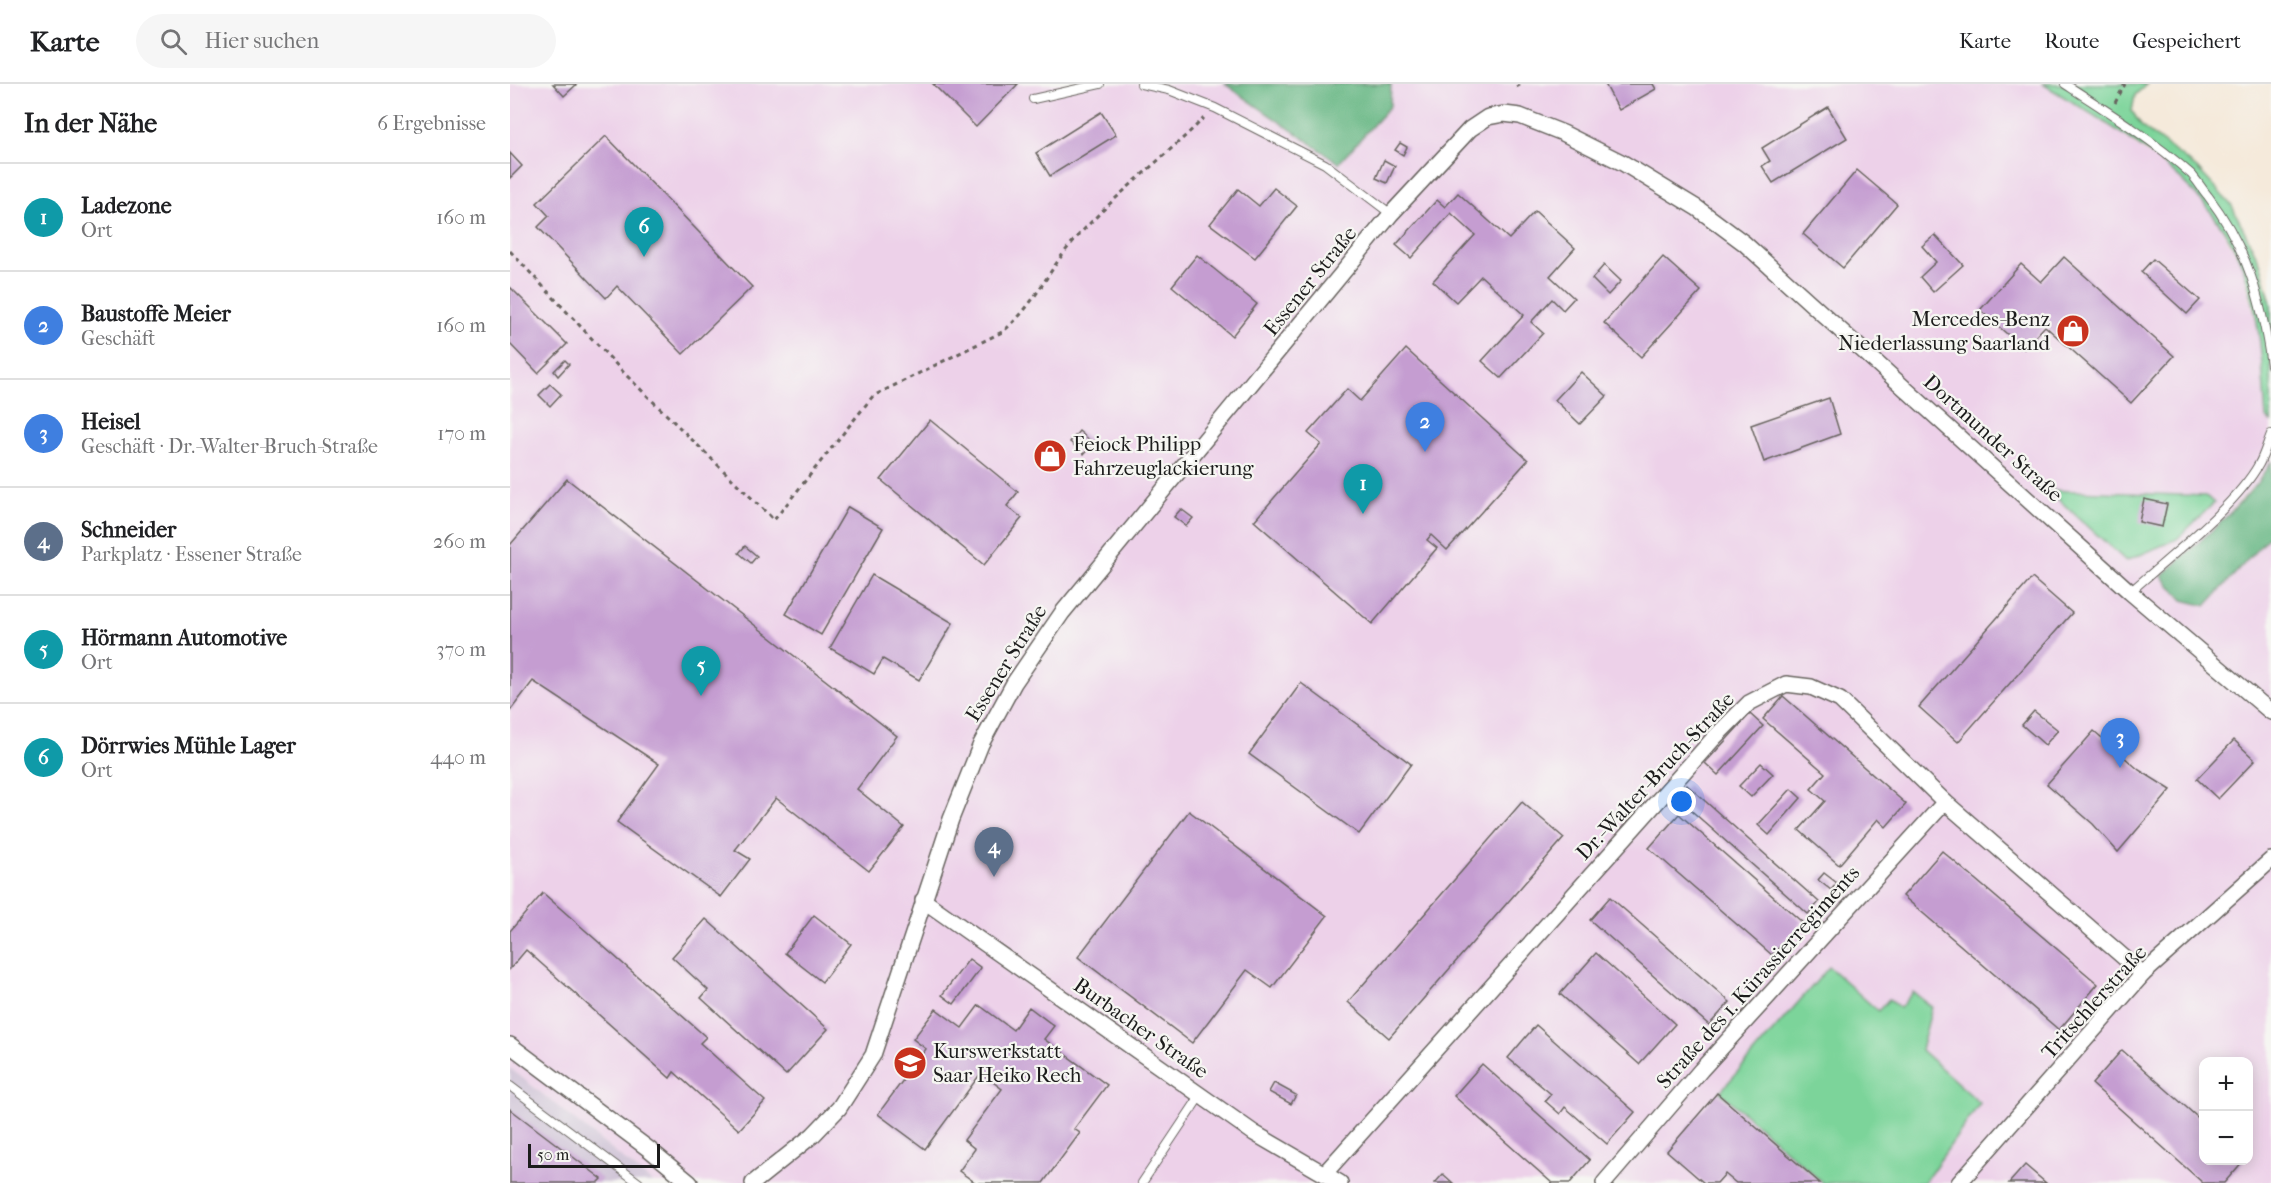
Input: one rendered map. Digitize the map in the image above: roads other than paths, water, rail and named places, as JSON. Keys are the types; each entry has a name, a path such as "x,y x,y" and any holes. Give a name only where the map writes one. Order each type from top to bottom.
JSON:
{"street":[{"name":"Dortmunder Straße","path":"1488,117 1504,114 1520,116 1563,133 1623,163 1697,208 1735,236 1787,279 2130,592 2271,712"},
{"name":"Essener Straße","path":"753,1183 813,1135 839,1108 859,1081 884,1028 923,900 951,819 981,744 1014,683 1062,613 1391,214 1470,129 1488,117"},
{"name":"Dr.-Walter-Bruch-Straße","path":"1325,1173 1714,738 1749,703 1786,684 1811,687 1840,700 1945,802 2143,974"},
{"name":"Straße des 1. Kürassierregiments","path":"1604,1183 1701,1070 1945,802"},
{"name":"Tritschlerstraße","path":"1959,1183 2039,1096 2143,974 2271,860"},
{"name":"Burbacher Straße","path":"923,900 1254,1133 1340,1183"},
{"path":"510,1045 650,1150 690,1183"}],"lane":[{"path":"1033,99 1100,84"},
{"path":"1141,84 1169,90 1215,108 1325,164 1391,214"},
{"path":"2065,84 2109,113 2192,175 2222,215 2250,268 2267,334 2271,364"},
{"path":"2130,592 2237,493 2258,465 2271,434"},
{"path":"510,1086 639,1183"},
{"path":"1142,1183 1200,1096"}],"place":[{"name":"Dörrwies Mühle Lager","path":"644,257"},
{"name":"Mercedes-Benz Niederlassung Saarland","path":"2073,331"},
{"name":"Baustoffe Meier","path":"1425,452"},
{"name":"Feiock Philipp Fahrzeuglackierung","path":"1050,456"},
{"name":"Ladezone","path":"1363,514"},
{"name":"Hörmann Automotive","path":"701,696"},
{"name":"Heisel","path":"2120,768"},
{"name":"Schneider","path":"994,877"},
{"name":"Kurswerkstatt Saar Heiko Rech","path":"910,1063"}]}
